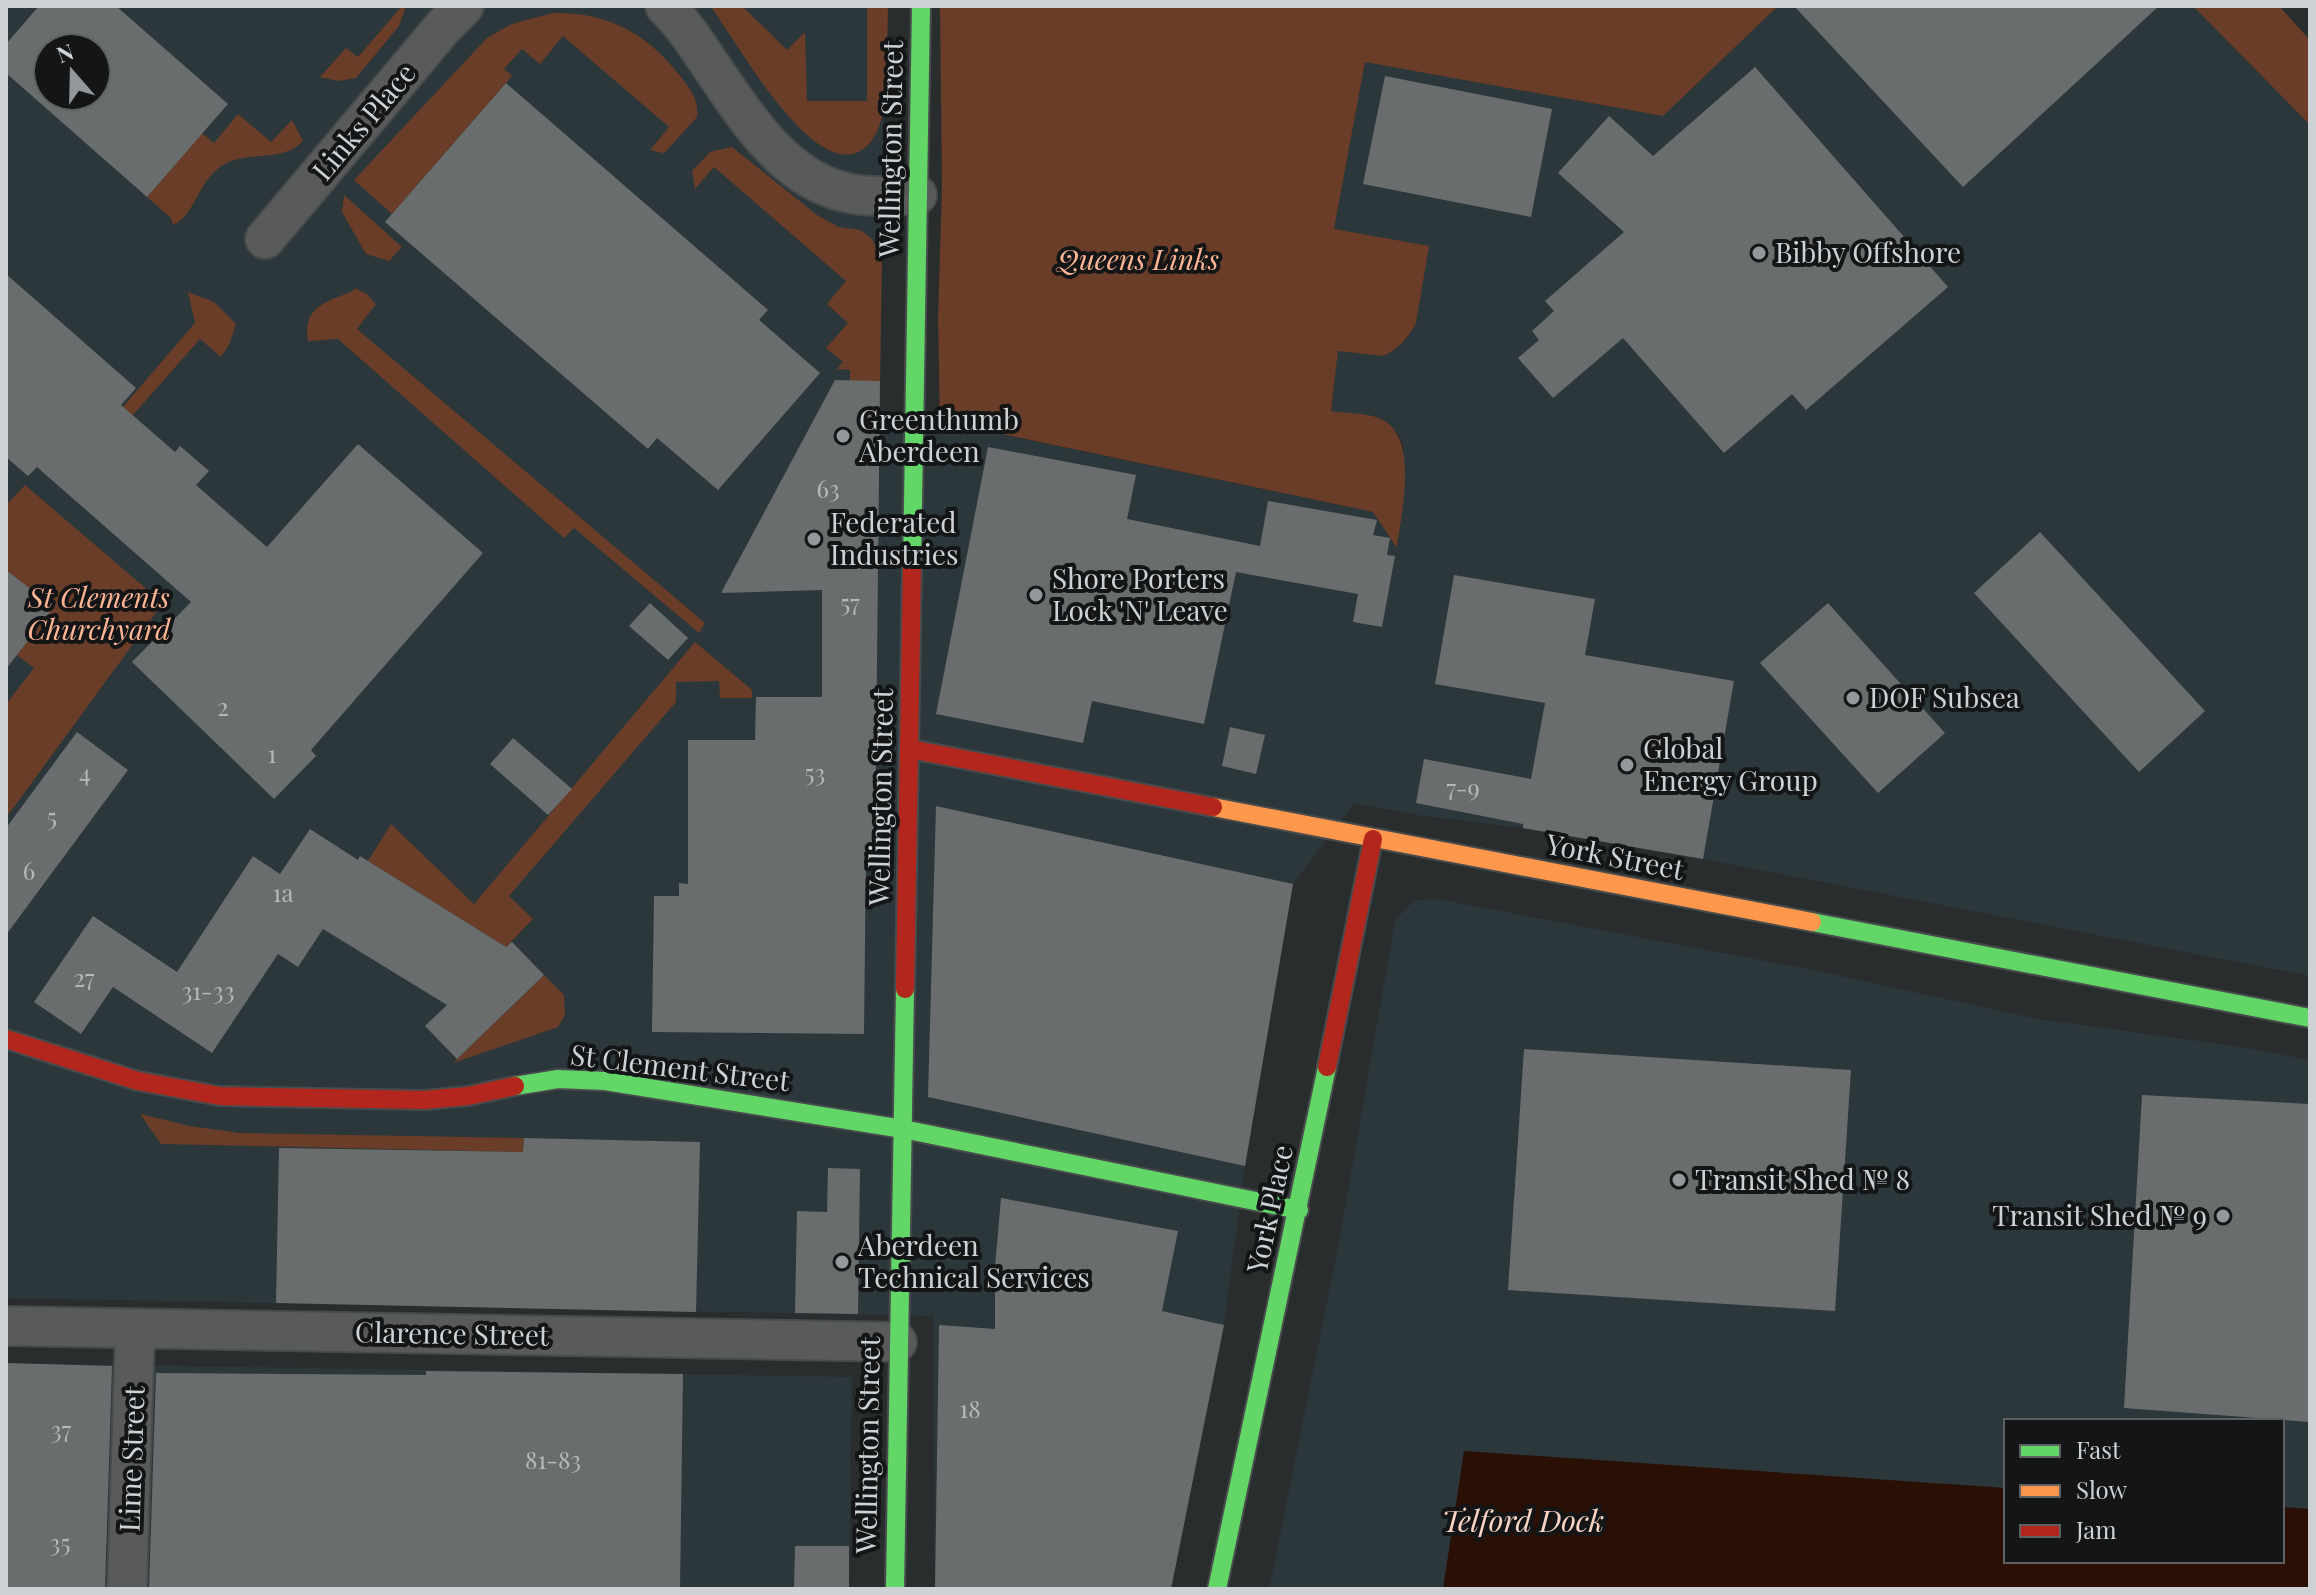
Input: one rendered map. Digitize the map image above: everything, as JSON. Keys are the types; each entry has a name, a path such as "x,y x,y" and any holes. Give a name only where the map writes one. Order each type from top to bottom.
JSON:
{"street":[{"name":"Links Place","path":"265,239 464,6"},
{"path":"665,6 757,131 794,166 822,184 844,192 868,196 917,195"},
{"name":"Wellington Street","path":"895,1589 921,6"},
{"name":"York Street","path":"910,749 2310,1018"},
{"name":"York Place","path":"1217,1589 1299,1210 1373,839"},
{"name":"St Clement Street","path":"6,1039 128,1078 220,1096 424,1100 468,1096 536,1081 587,1079 630,1083 903,1129 1299,1210"},
{"name":"Clarence Street","path":"6,1326 897,1342"},
{"name":"Lime Street","path":"127,1589 135,1329"}],"shaded area":[{"path":"9,6 885,6 880,409 1373,512 1398,546 1405,479 1403,443 1398,434 1377,417 1331,412 1338,350 1384,356 1406,341 1416,322 1428,247 1334,229 1365,61 1662,116 1778,6 2193,6 2310,125 2310,976 1703,859 1354,803 1293,884 1245,1166 1224,1325 1171,1589 935,1589 933,1316 6,1298 6,11"},
{"path":"1437,899 1813,970 2038,1019 2235,1046 2310,1060 2310,1589 1269,1589 1338,1248 1395,921 1417,900"},
{"path":"6,1363 852,1377 849,1589 6,1589"}],"green space":[{"path":"402,6 406,6 399,26 356,78 338,81 320,77 346,48 358,57"},
{"path":"710,6 742,6 787,50 805,32 807,101 867,101 867,6 888,6 886,113 883,113 870,143 862,150 842,154 821,146 777,102"},
{"name":"Queens Links","path":"940,6 1778,6 1663,116 1365,62 1334,229 1429,246 1416,323 1399,346 1383,356 1338,351 1331,411 1381,419 1393,428 1401,442 1405,477 1397,548 1373,512 940,421"},
{"path":"2193,6 2279,6 2310,40 2310,125"},
{"path":"553,13 592,17 626,28 655,49 681,77 695,100 697,117 666,151 650,150 669,127 563,36 540,64 522,49 504,69 512,76 392,214 354,180 487,38 512,24"},
{"path":"238,114 271,142 292,120 303,141 285,152 241,159 220,167 207,181 186,215 173,225 171,218 147,197 202,133 214,143"},
{"path":"732,147 817,215 839,227 860,230 872,239 882,260 880,381 850,381 850,370 837,369 843,362 826,348 848,323 827,304 846,281 714,167 695,189 692,171 710,152"},
{"path":"344,195 402,247 389,261 366,254 342,212"},
{"path":"354,288 367,294 376,304 357,329 705,623 699,633 574,528 564,538 338,339 308,341 307,330 312,313"},
{"path":"188,292 214,302 236,324 229,345 221,357 200,339 126,423 116,415 195,323"},
{"name":"St Clements Churchyard","path":"25,485 163,603 6,818 6,704 34,668 13,652 6,584 6,505"},
{"path":"695,642 752,690 752,698 720,698 719,681 676,682 676,702 509,896 533,919 506,947 368,861 391,824 474,904"},
{"path":"544,975 564,995 565,1015 558,1027 453,1063"},
{"path":"140,1114 190,1126 240,1133 524,1138 523,1152 161,1144"}],"water":[{"name":"Telford Dock","path":"1464,1451 2004,1488 2004,1563 2284,1563 2284,1507 2310,1509 2310,1589 1443,1589"}],"building":[{"path":"39,6 116,6 228,104 147,197 50,112 112,112 112,32 32,32 32,96 6,73 6,44"},
{"path":"1794,6 2159,6 1963,187"},
{"name":"Bibby Offshore","path":"1755,67 1948,287 1806,410 1792,394 1724,453 1623,338 1553,398 1518,358 1539,340 1532,331 1554,311 1545,301 1624,232 1558,173 1609,116 1653,156"},
{"path":"1385,76 1552,109 1531,217 1363,184"},
{"path":"506,83 768,310 759,320 820,373 718,490 657,438 648,449 385,222"},
{"path":"6,274 136,388 121,405 175,452 180,446 209,471 196,485 267,547 358,444 483,553 311,750 316,756 274,799 132,662 191,602 37,467 28,476 6,457"},
{"path":"835,380 880,381 875,851 866,851 864,1034 652,1032 654,896 679,896 679,883 688,884 688,740 755,740 756,697 822,697 822,590 721,593"},
{"path":"988,447 1136,475 1127,519 1260,546 1268,501 1377,520 1373,535 1390,538 1387,555 1395,556 1382,627 1353,622 1358,594 1236,572 1204,724 1092,701 1083,743 936,714"},
{"path":"2040,532 2205,711 2139,772 1974,593"},
{"path":"6,570 54,607 6,669"},
{"name":"Global Energy Group","path":"1454,575 1595,599 1585,655 1734,681 1703,859 1523,828 1523,824 1416,803 1424,759 1531,779 1545,703 1435,684"},
{"path":"650,603 688,638 668,660 629,626"},
{"name":"DOF Subsea","path":"1828,603 1945,733 1878,793 1760,663"},
{"path":"1230,727 1265,735 1256,774 1222,766"},
{"path":"77,732 128,770 6,935 6,828"},
{"path":"513,738 572,789 548,815 490,764"},
{"path":"936,806 1293,884 1245,1166 928,1097"},
{"path":"310,829 358,860 360,856 506,947 512,942 544,975 457,1059 425,1026 447,1005 323,929 298,967 278,954 212,1053 113,987 81,1034 34,1002 93,916 177,972 253,856 280,874"},
{"name":"Transit Shed № 8","path":"1524,1049 1851,1070 1835,1311 1508,1290"},
{"name":"Transit Shed № 9","path":"2142,1095 2310,1104 2310,1422 2124,1408"},
{"path":"524,1138 700,1142 696,1312 276,1303 279,1148 523,1152"},
{"path":"828,1168 860,1169 858,1314 795,1313 797,1211 827,1212"},
{"path":"1001,1198 1178,1231 1162,1311 1224,1325 1171,1589 935,1589 939,1325 995,1329 995,1267"},
{"path":"6,1363 112,1366 105,1589 6,1589"},
{"path":"426,1371 683,1374 680,1589 149,1589 156,1373 426,1375"},
{"path":"795,1546 849,1546 849,1589 794,1589"}],"traffic: fast":[{"path":"912,566 921,6"},
{"path":"1812,922 2310,1018"},
{"path":"895,1589 905,989"},
{"path":"1217,1589 1327,1067"},
{"path":"515,1086 558,1079 605,1081 903,1129 1299,1210"}],"traffic: slow":[{"path":"1213,807 1812,922"}],"traffic: jam":[{"path":"905,989 912,566"},
{"path":"910,749 1213,807"},
{"path":"1327,1067 1373,839"},
{"path":"6,1039 138,1081 220,1096 424,1100 468,1096 515,1086"}],"place":[{"name":"Bibby Offshore","path":"1759,253"},
{"name":"Greenthumb Aberdeen","path":"843,436"},
{"name":"Federated Industries","path":"814,539"},
{"name":"Shore Porters Lock 'N' Leave","path":"1036,595"},
{"name":"DOF Subsea","path":"1853,698"},
{"name":"Global Energy Group","path":"1627,765"},
{"name":"Transit Shed № 8","path":"1679,1180"},
{"name":"Transit Shed № 9","path":"2223,1216"},
{"name":"Aberdeen Technical Services","path":"842,1262"}]}
